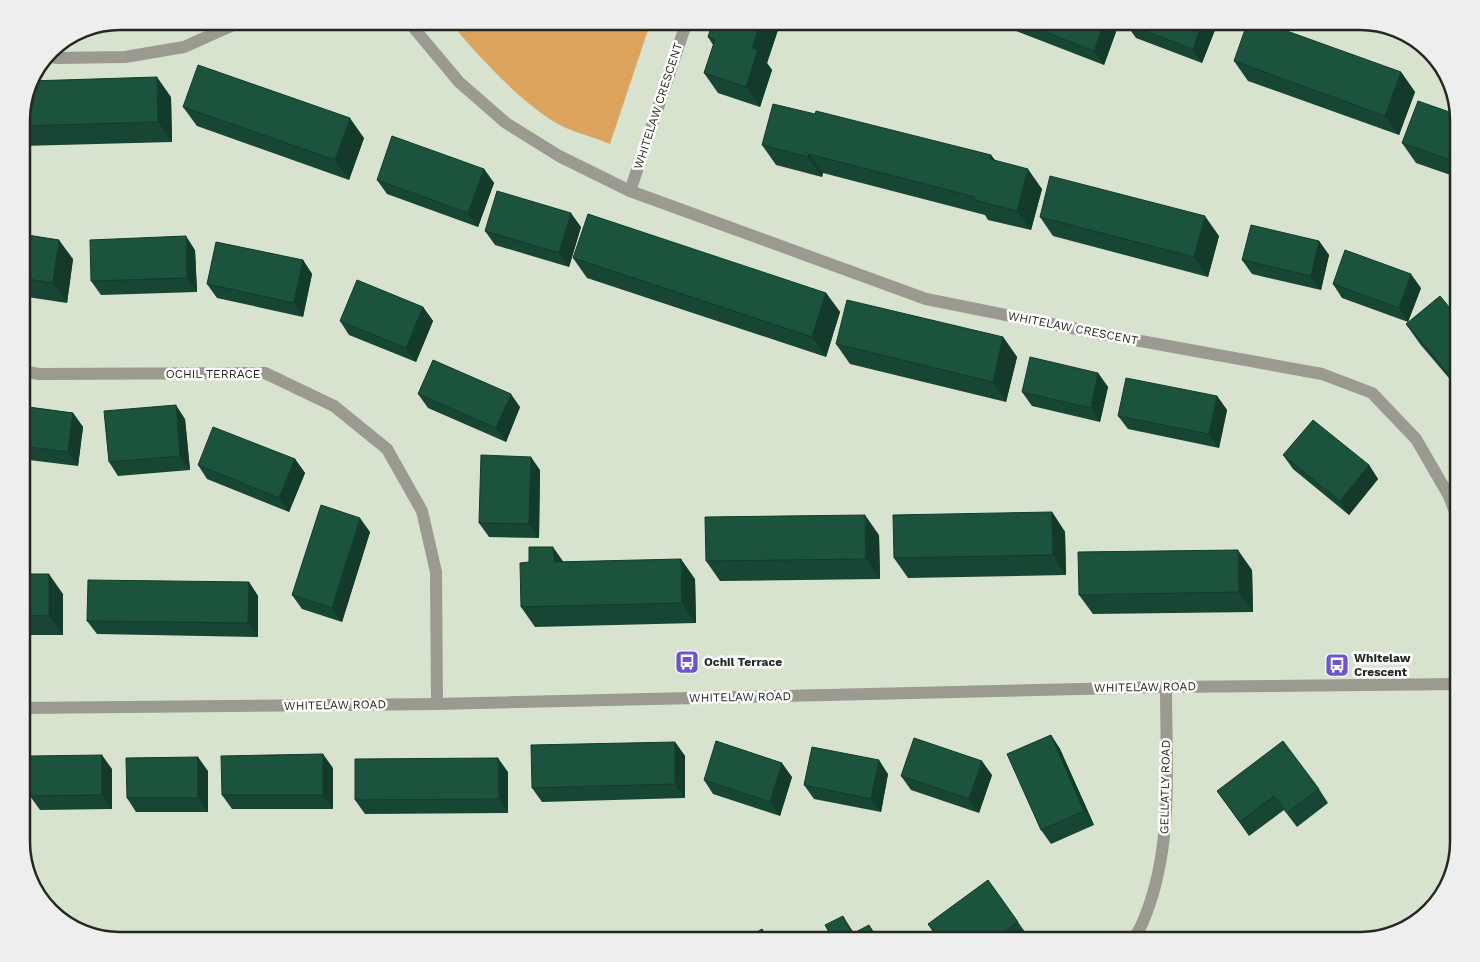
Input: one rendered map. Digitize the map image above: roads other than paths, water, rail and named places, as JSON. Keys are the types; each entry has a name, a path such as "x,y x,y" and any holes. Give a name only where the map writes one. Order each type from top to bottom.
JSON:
{"street":[{"path":"55,58 125,57 184,47 222,30"},
{"name":"WHITELAW CRESCENT","path":"416,30 459,82 506,123 559,156 630,191 926,299 1102,334 1322,374 1372,393 1416,439 1450,499"},
{"name":"WHITELAW CRESCENT","path":"630,191 684,30"},
{"name":"OCHIL TERRACE","path":"30,372 39,374 264,373 334,406 387,450 422,511 436,572 437,704"},
{"name":"WHITELAW ROAD","path":"30,708 437,704 1166,687 1450,684"},
{"name":"GELLATLY ROAD","path":"1139,932 1158,878 1164,831 1166,687"}],"place":[{"name":"Ochil Terrace","path":"687,662"},
{"name":"Whitelaw Crescent","path":"1337,665"}]}
